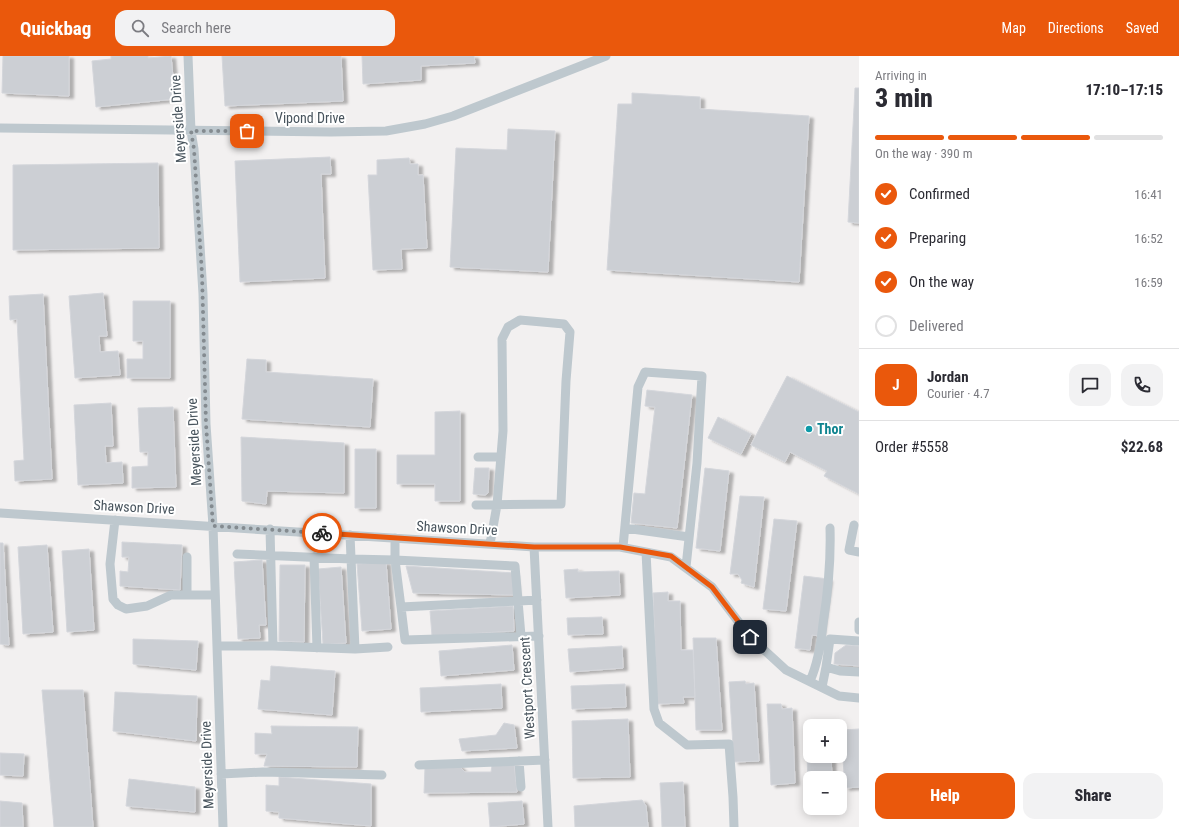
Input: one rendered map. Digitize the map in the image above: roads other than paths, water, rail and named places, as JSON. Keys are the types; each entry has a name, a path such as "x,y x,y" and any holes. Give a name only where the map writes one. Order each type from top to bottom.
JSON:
{"street":[{"name":"Meyerside Drive","path":"188,56 191,131 194,149 202,274 206,429 213,526 223,827"},
{"name":"Vipond Drive","path":"0,128 191,131 386,131 412,127 453,116 606,56"},
{"path":"476,505 497,506 561,504 566,381 570,332 564,324 520,320 508,327 502,339 503,431 497,506 490,544"},
{"path":"623,547 638,387 645,372 702,376 697,463 686,567"},
{"path":"478,457 501,457"},
{"name":"Shawson Drive","path":"0,513 534,547 623,547 671,556 712,587 750,637 786,670 839,696 859,698"},
{"path":"114,520 110,564 113,599 118,605 126,609 147,606 171,594 215,595"},
{"path":"854,525 849,550 859,552"},
{"path":"625,528 689,537"},
{"path":"810,682 816,669 828,593 830,528"},
{"path":"270,529 273,646"},
{"path":"350,535 355,650"},
{"path":"396,538 395,560 405,640 538,636"},
{"name":"Westport Crescent","path":"534,547 548,827"},
{"path":"646,552 654,709 659,723 687,745 729,744 734,827"},
{"path":"238,554 270,554 515,566 521,636"},
{"path":"187,557 187,595"},
{"path":"314,557 317,648"},
{"path":"401,607 537,600"},
{"path":"859,622 859,630"},
{"path":"822,687 830,639 859,641"},
{"path":"217,646 273,646 355,650 388,647"},
{"path":"826,667 840,671 859,672"},
{"path":"420,765 544,760"},
{"path":"519,761 521,787"},
{"path":"221,774 262,772 382,775"}],"place":[{"name":"Thor","path":"809,429"}]}
